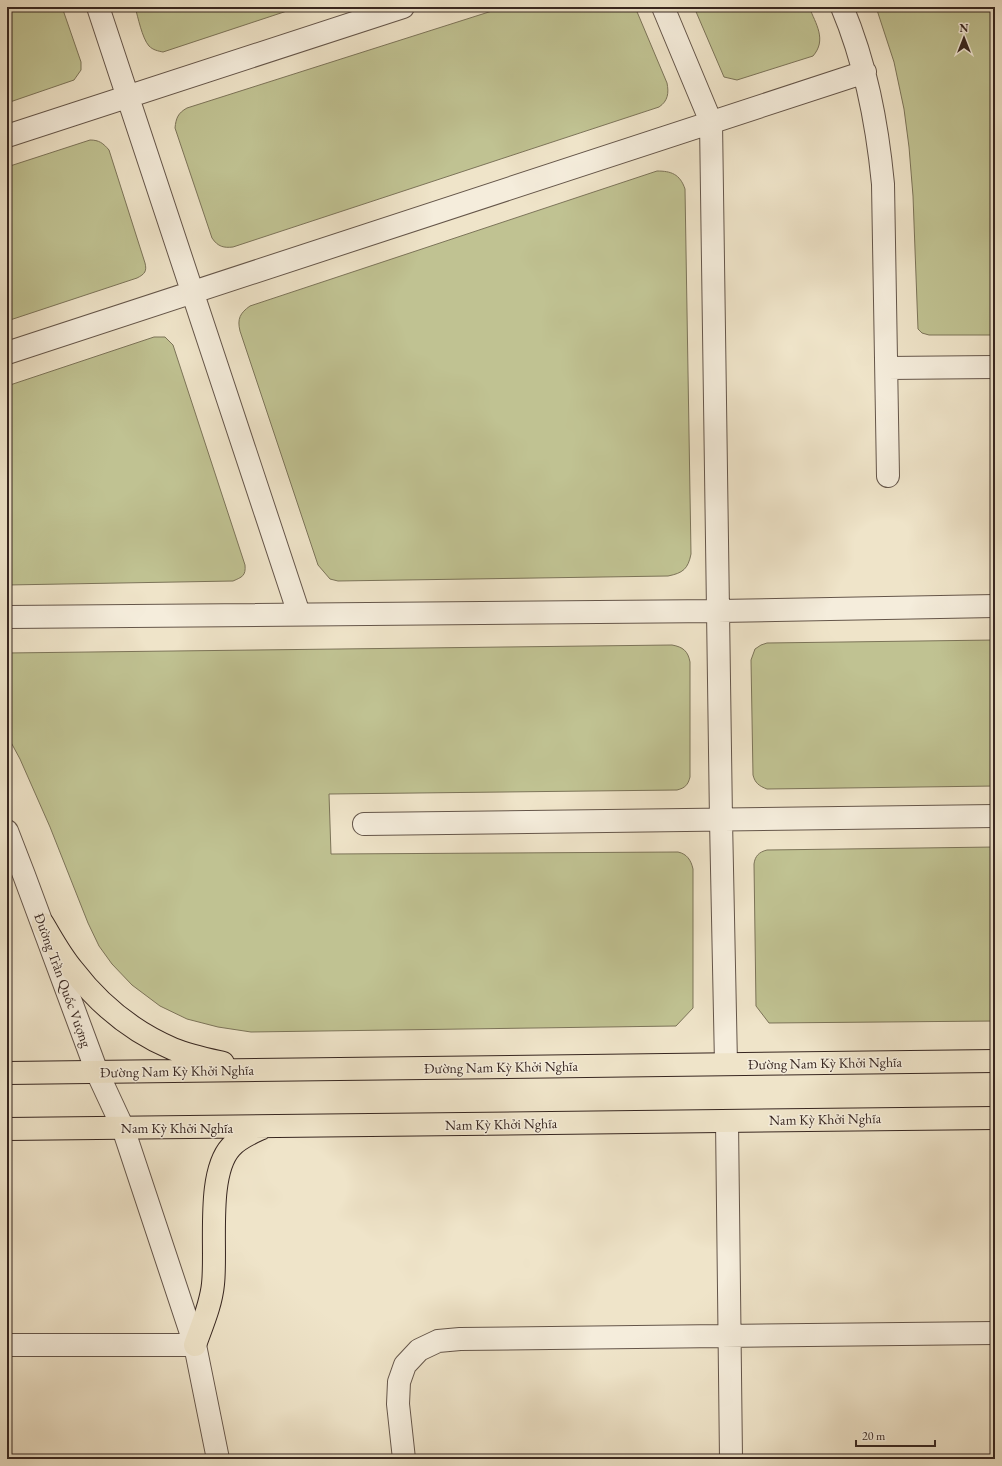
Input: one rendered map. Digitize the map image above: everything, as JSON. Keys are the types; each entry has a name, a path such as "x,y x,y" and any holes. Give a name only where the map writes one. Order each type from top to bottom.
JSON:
{"main road":[{"path":"43,924 80,980 108,1008 126,1023 149,1037 174,1049 200,1058 255,1070"},
{"name":"Đường Nam Kỳ Khởi Nghĩa","path":"7,1073 995,1060"},
{"name":"Nam Kỳ Khởi Nghĩa","path":"7,1130 727,1120 995,1118"},
{"path":"195,1345 212,1292 216,1181 221,1162 230,1147 245,1136 264,1127"}],"street":[{"path":"98,7 299,614"},
{"path":"7,136 403,7"},
{"path":"663,7 711,122 720,820 726,1064"},
{"path":"842,7 865,72 873,105 883,184 888,476"},
{"path":"7,353 865,72"},
{"path":"887,368 995,367"},
{"path":"7,617 995,606"},
{"path":"364,824 995,816"},
{"name":"Đường Trần Quốc Vượng","path":"7,831 97,1072 124,1128 195,1345 218,1459"},
{"path":"727,1120 731,1459"},
{"path":"404,1459 398,1404 399,1382 405,1366 419,1350 438,1341 460,1339 995,1333"},
{"path":"7,1345 195,1345"}],"green space":[{"path":"7,7 62,7 81,62 81,70 74,80 7,103"},
{"path":"135,7 299,7 163,52 157,51 149,46 142,33"},
{"path":"491,7 635,7 667,83 668,93 666,99 659,107 233,247 221,246 214,241 175,128 177,119 181,112 187,108 492,11"},
{"path":"694,7 809,7 819,32 819,44 813,56 737,80 724,77"},
{"path":"876,7 995,7 995,335 929,335 922,333 918,329 913,196 909,147 904,109 894,62"},
{"path":"90,140 101,142 109,150 145,263 145,272 137,278 7,321 7,167"},
{"path":"657,171 674,174 678,177 685,189 691,554 684,570 668,576 338,581 330,579 318,565 240,331 239,320 244,311 250,306"},
{"path":"154,337 165,337 173,345 245,565 244,574 233,581 7,585 7,386"},
{"path":"995,640 995,786 767,789 756,782 753,775 751,660 755,649 761,645 767,643"},
{"path":"672,645 684,650 688,655 690,662 690,777 686,786 682,788 677,790 329,794 331,854 678,852 684,854 690,860 693,869 693,1008 676,1026 251,1032 218,1027 187,1019 160,1006 132,985 112,964 99,946 88,923 50,827 20,759 7,735 7,653"},
{"path":"995,847 995,1021 769,1023 756,1006 754,864 756,857 760,853 767,850"}]}
